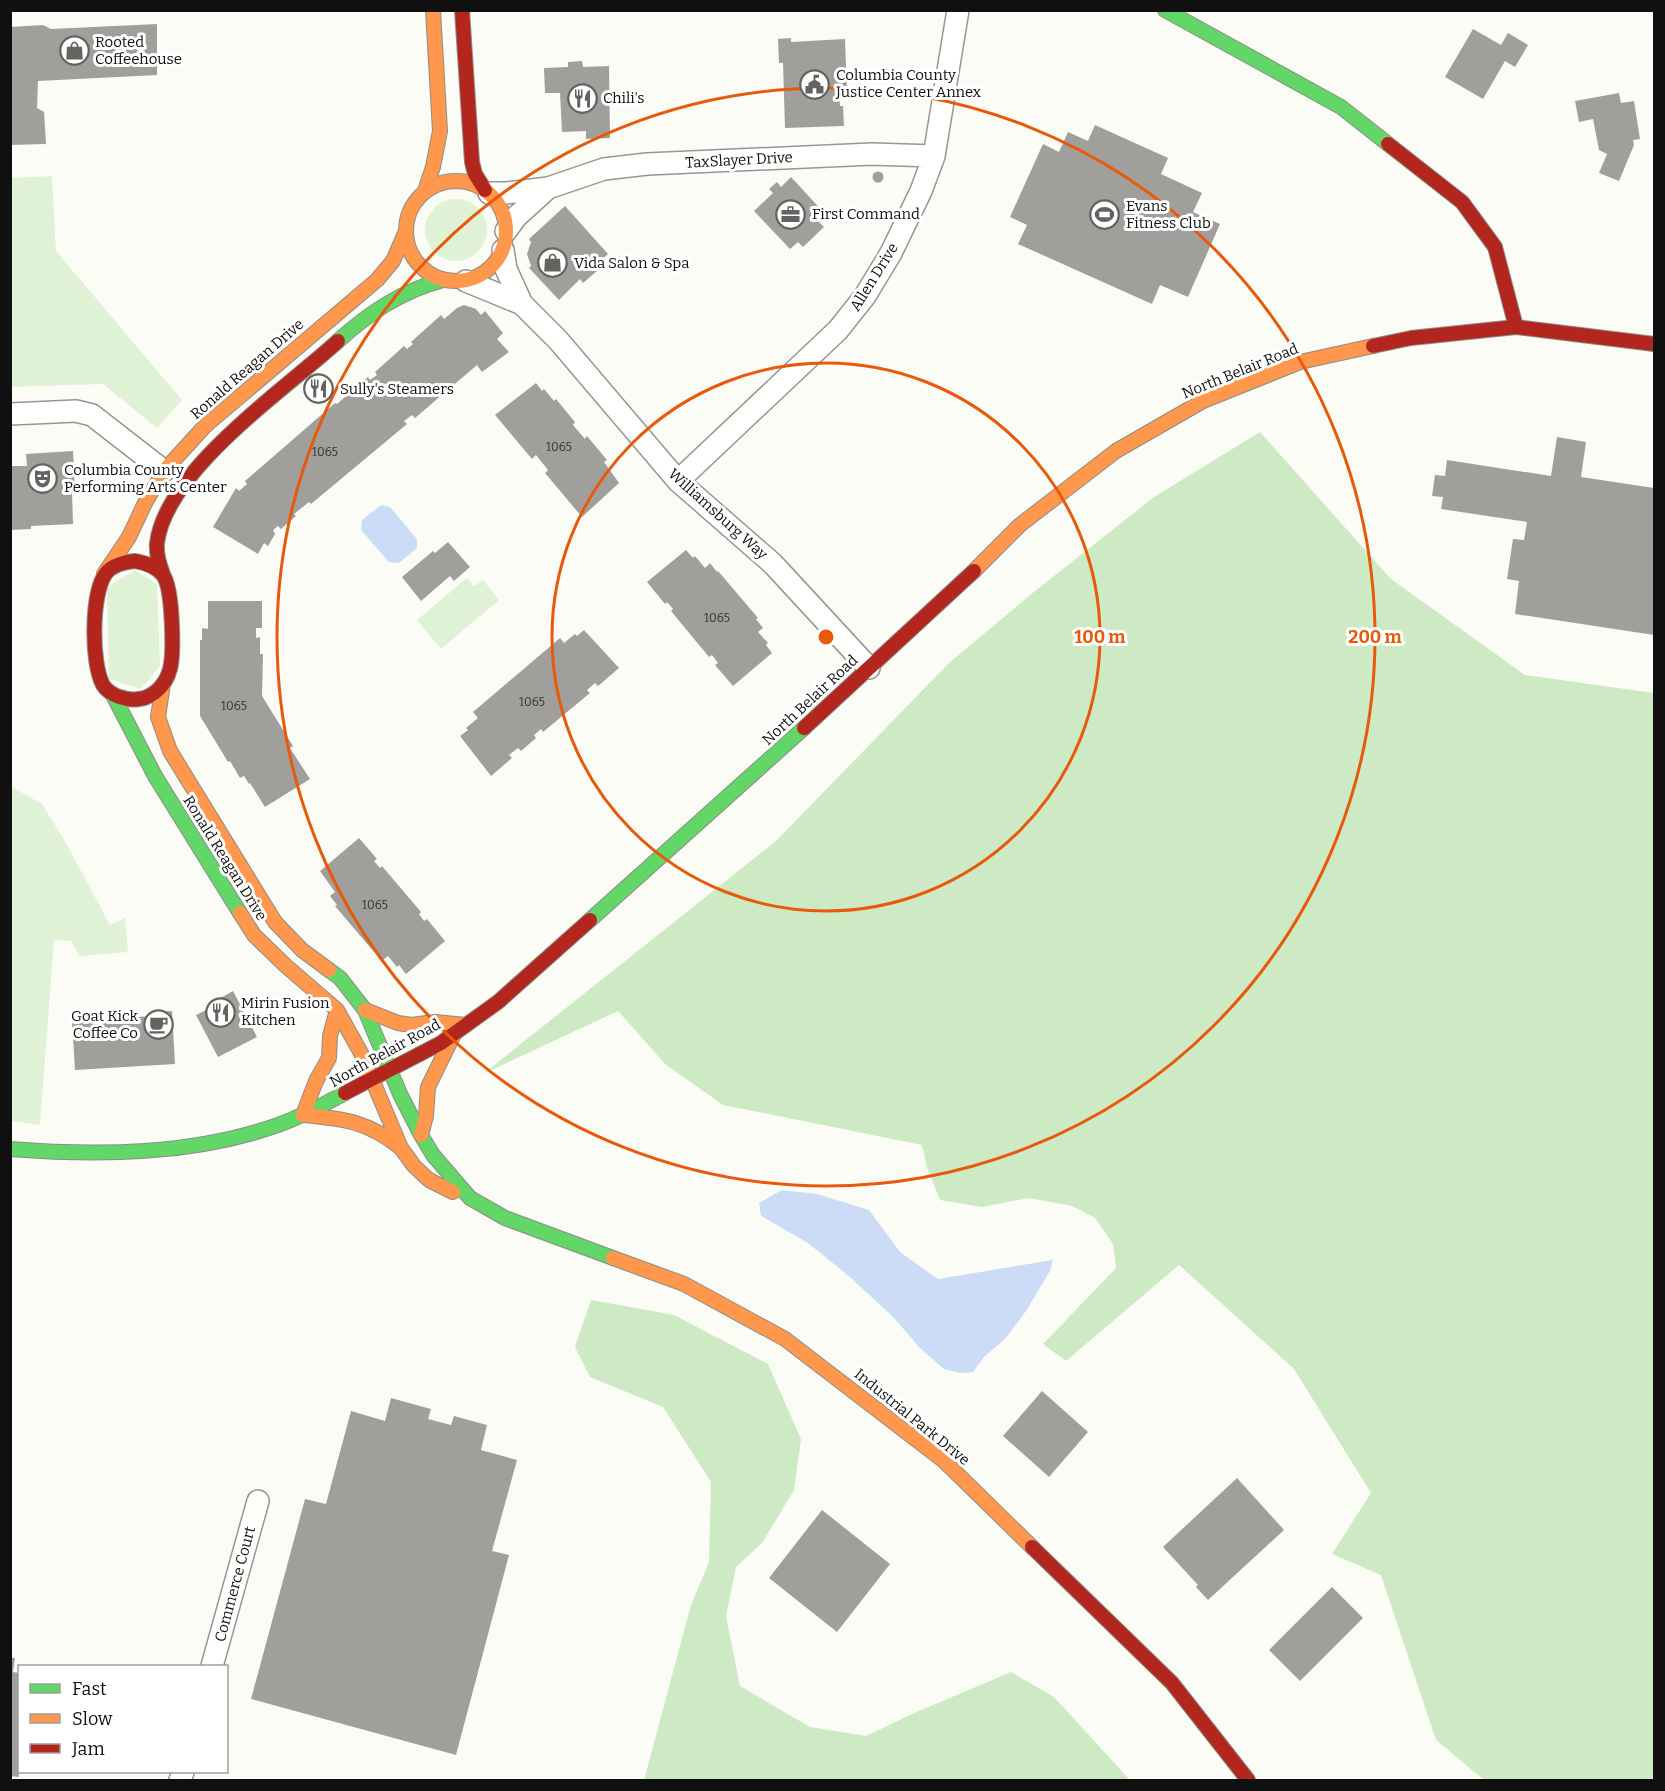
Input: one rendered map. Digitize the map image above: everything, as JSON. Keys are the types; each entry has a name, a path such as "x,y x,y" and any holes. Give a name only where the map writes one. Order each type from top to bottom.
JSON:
{"street":[{"name":"Ronald Reagan Drive","path":"372,1080 361,1053 337,1010 254,935 155,776 113,695 105,687 96,665 96,598 104,574 129,537 164,471 205,426 377,280 393,261 406,231 408,216 414,203 425,191 440,131 433,10"},
{"path":"462,10 472,162 475,174 502,210 505,241 497,261 478,277 466,281"},
{"name":"Allen Drive","path":"678,481 838,330 865,296 891,253 916,202 934,156 958,10"},
{"path":"1165,10 1341,107 1462,202 1495,247 1516,327"},
{"name":"TaxSlayer Drive","path":"487,191 506,193 548,188 604,169 647,164 872,154 934,156"},
{"path":"425,191 455,180 471,183 487,191"},
{"name":"TaxSlayer Drive","path":"505,241 516,218 548,188"},
{"path":"406,231 407,244 412,257 425,271 443,280"},
{"name":"Williamsburg Way","path":"505,241 506,269 522,304 558,340 678,481 772,564 869,668"},
{"name":"Ronald Reagan Drive","path":"391,1070 365,1010 340,978 302,950 275,922 165,740 158,717 164,684 171,666 171,596 157,558 157,549 161,528 178,495 202,462 227,437 372,313 404,294 443,280 466,281"},
{"name":"Williamsburg Way","path":"466,281 522,304"},
{"name":"North Belair Road","path":"10,1149 62,1153 128,1152 195,1145 233,1138 303,1115 441,1043 498,1002 609,904 869,668 1020,525 1116,451 1203,401 1300,362 1411,338 1516,327 1654,344"},
{"path":"10,414 76,411 92,415 100,418 164,471"},
{"path":"104,574 112,567 124,562 135,561 154,566 163,574"},
{"path":"113,695 123,699 146,698 156,693 164,684"},
{"path":"228,894 250,883"},
{"path":"337,1010 330,1036 329,1058 316,1081 303,1115 362,1123 386,1136 401,1148"},
{"path":"365,1010 398,1023 411,1025 435,1022 460,1029 428,1087 426,1116 421,1135"},
{"name":"Industrial Park Drive","path":"391,1070 400,1094 433,1155 470,1198"},
{"name":"Industrial Park Drive","path":"372,1080 401,1148 414,1167 429,1180 448,1191 470,1198 505,1218 684,1284 785,1339 944,1461 1172,1683 1248,1780"},
{"name":"Commerce Court","path":"212,1665 258,1501"}],"green space":[{"path":"52,176 56,251 182,400 157,428 103,384 11,387 11,178"},
{"path":"450,199 462,199 478,208 485,218 487,230 485,242 478,252 462,261 450,261 439,256 430,247 425,236 425,224 430,213 439,204"},
{"path":"1260,432 1391,579 1525,675 1654,693 1654,1780 1484,1780 1436,1740 1381,1575 1332,1554 1371,1493 1294,1369 1179,1265 1066,1361 1043,1344 1116,1268 1113,1244 1095,1218 1072,1206 1029,1198 982,1207 940,1200 927,1167 922,1145 723,1105 665,1064 618,1011 483,1074 776,841 950,662 1035,591 1154,497"},
{"path":"135,570 157,584 160,666 141,689 109,679 107,587"},
{"path":"467,578 474,586 483,580 499,600 441,649 417,620"},
{"path":"10,786 42,804 66,843 110,925 125,918 128,952 80,956 71,941 54,940 40,1125 11,1121"},
{"path":"591,1300 674,1315 768,1364 801,1439 794,1490 762,1543 736,1567 726,1616 740,1686 810,1727 866,1736 1011,1672 1054,1697 1130,1780 644,1780 691,1605 709,1562 711,1482 663,1407 590,1377 575,1347"}],"water":[{"path":"381,505 390,507 417,539 417,548 399,563 389,562 361,530 362,520"},
{"path":"782,1190 817,1194 869,1210 900,1252 938,1279 1053,1260 1050,1271 1026,1311 1005,1339 984,1357 973,1372 960,1373 944,1369 850,1277 808,1243 761,1216 759,1203"}],"building":[{"path":"157,24 157,75 38,81 37,108 44,112 46,144 10,145 10,27 43,25 51,29"},
{"path":"1473,29 1501,45 1508,33 1528,45 1515,67 1505,61 1483,99 1445,77"},
{"name":"Columbia County Justice Center Annex","path":"791,38 791,42 845,39 847,90 839,90 844,126 785,128 783,63 779,63 778,39"},
{"path":"582,61 583,67 609,66 610,138 586,139 586,131 562,132 560,93 545,93 544,68 568,67 568,62"},
{"path":"1619,93 1621,103 1634,101 1640,139 1633,140 1634,145 1619,181 1599,173 1607,154 1599,150 1593,119 1579,122 1575,101"},
{"name":"Evans Fitness Club","path":"1095,125 1168,158 1161,174 1202,193 1193,212 1220,224 1188,297 1160,285 1152,304 1018,244 1027,225 1010,217 1043,144 1059,152 1068,132 1088,141"},
{"path":"878,171 884,177 878,183 872,177"},
{"path":"791,177 826,215 819,222 824,227 803,247 798,242 790,249 754,211 773,193 769,189 777,182 781,187"},
{"path":"565,206 608,254 593,267 597,271 583,283 580,279 559,300 529,268 531,266 527,254 531,242 529,239"},
{"path":"464,305 476,309 481,315 485,311 503,333 497,339 509,352 482,372 477,365 415,418 412,415 404,421 407,424 311,504 309,502 294,514 296,516 281,529 278,526 273,530 275,534 268,546 264,543 258,554 213,527 236,488 239,491 247,484 245,481 335,403 337,404 368,377 370,380 377,375 375,372 404,346 407,349 413,344 411,342 441,315 444,319"},
{"path":"536,383 554,401 556,399 575,422 573,425 585,439 587,436 607,460 604,462 619,483 582,517 545,473 548,470 536,455 532,459 495,415"},
{"path":"1557,437 1586,442 1581,477 1654,488 1654,635 1515,614 1519,581 1507,579 1513,539 1524,540 1527,522 1441,509 1443,497 1432,496 1435,475 1445,476 1447,460 1551,476"},
{"name":"Columbia County Performing Arts Center","path":"73,451 75,492 72,492 73,524 31,526 31,529 10,530 10,466 27,466 26,454"},
{"path":"448,542 470,567 454,581 450,576 421,601 402,577 433,551 435,553"},
{"path":"686,550 693,558 695,556 705,568 710,563 758,618 756,619 763,628 758,632 768,643 766,645 772,653 733,686 715,665 718,663 712,655 709,657 671,611 673,609 667,602 665,604 647,582"},
{"path":"208,601 262,601 262,628 256,628 256,638 260,637 260,654 263,654 262,696 293,746 290,748 310,779 265,807 250,783 244,776 240,778 230,761 228,762 200,716 200,640 202,640 202,628 208,629"},
{"path":"584,630 619,668 598,686 595,683 587,690 590,693 543,732 541,729 534,735 536,738 521,751 518,748 509,755 512,758 491,776 460,736 478,718 473,712 560,638 564,643"},
{"path":"359,838 377,859 374,861 380,868 382,866 421,912 419,914 424,921 427,919 445,941 406,974 388,956 383,960 374,952 335,906 337,905 330,896 335,892 320,871"},
{"path":"233,991 257,1037 218,1057 196,1015 210,1008 208,1005"},
{"path":"172,1011 175,1064 75,1070 72,1021 152,1016 151,1012"},
{"path":"1042,1391 1088,1432 1049,1477 1003,1436"},
{"path":"391,1398 431,1409 428,1419 451,1425 454,1416 487,1425 481,1450 517,1460 492,1551 509,1555 456,1755 251,1699 305,1499 326,1504 351,1411 385,1421"},
{"path":"1237,1478 1284,1530 1208,1600 1196,1587 1198,1585 1163,1547"},
{"path":"822,1510 890,1564 837,1632 769,1578"},
{"path":"1332,1587 1363,1618 1300,1681 1269,1650"},
{"path":"10,1658 15,1658 13,1672 18,1673 19,1777 10,1776"}],"traffic: fast":[{"path":"1165,10 1341,107 1388,144"},
{"path":"338,341 362,321 400,296 443,280"},
{"path":"113,695 155,776 240,913"},
{"path":"590,920 804,728"},
{"path":"329,970 340,978 365,1010 400,1094 421,1135 433,1155 470,1198 505,1218 613,1258"},
{"path":"10,1149 111,1152 179,1148 246,1135 287,1122 345,1093"}],"traffic: slow":[{"path":"425,191 433,167 440,131 433,10"},
{"path":"456,181 475,185 492,195 502,212 506,231 502,250 492,267 475,277 456,281 437,277 420,267 410,250 406,231 410,212 420,195 437,185 456,181"},
{"path":"104,574 129,537 164,471 205,426 377,280 393,261 406,231"},
{"path":"974,571 1020,525 1116,451 1203,401 1300,362 1373,346"},
{"path":"163,684 158,717 170,751 275,922 302,950 329,970"},
{"path":"240,913 254,935 337,1010 361,1053 401,1148 414,1166 429,1180 453,1192"},
{"path":"337,1010 330,1036 329,1058 316,1081 303,1115 355,1123 377,1132 401,1148"},
{"path":"365,1010 398,1023 411,1025 435,1022 466,1025"},
{"path":"421,1135 426,1116 428,1087 454,1034"},
{"path":"613,1258 684,1284 785,1339 944,1461 1032,1547"}],"traffic: jam":[{"path":"462,10 472,162 475,174 485,190"},
{"path":"1388,144 1462,202 1495,247 1516,327"},
{"path":"1373,346 1411,338 1516,327 1654,344"},
{"path":"163,574 158,559 157,543 165,515 182,487 231,433 338,341"},
{"path":"135,561 150,565 163,575 171,606 172,636 170,669 166,680 150,696 134,699 114,695 103,685 96,661 94,628 98,596 106,573 123,563 135,561"},
{"path":"804,728 974,571"},
{"path":"345,1093 441,1043 498,1002 590,920"},
{"path":"1032,1547 1172,1683 1248,1780"}],"place":[{"name":"Rooted Coffeehouse","path":"74,51"},
{"name":"Columbia County Justice Center Annex","path":"815,84"},
{"name":"Chili's","path":"582,98"},
{"name":"First Command","path":"791,214"},
{"name":"Evans Fitness Club","path":"1105,215"},
{"name":"Vida Salon & Spa","path":"553,263"},
{"name":"Sully's Steamers","path":"319,389"},
{"name":"Columbia County Performing Arts Center","path":"43,479"},
{"name":"Mirin Fusion Kitchen","path":"220,1012"},
{"name":"Goat Kick Coffee Co","path":"159,1025"}]}
